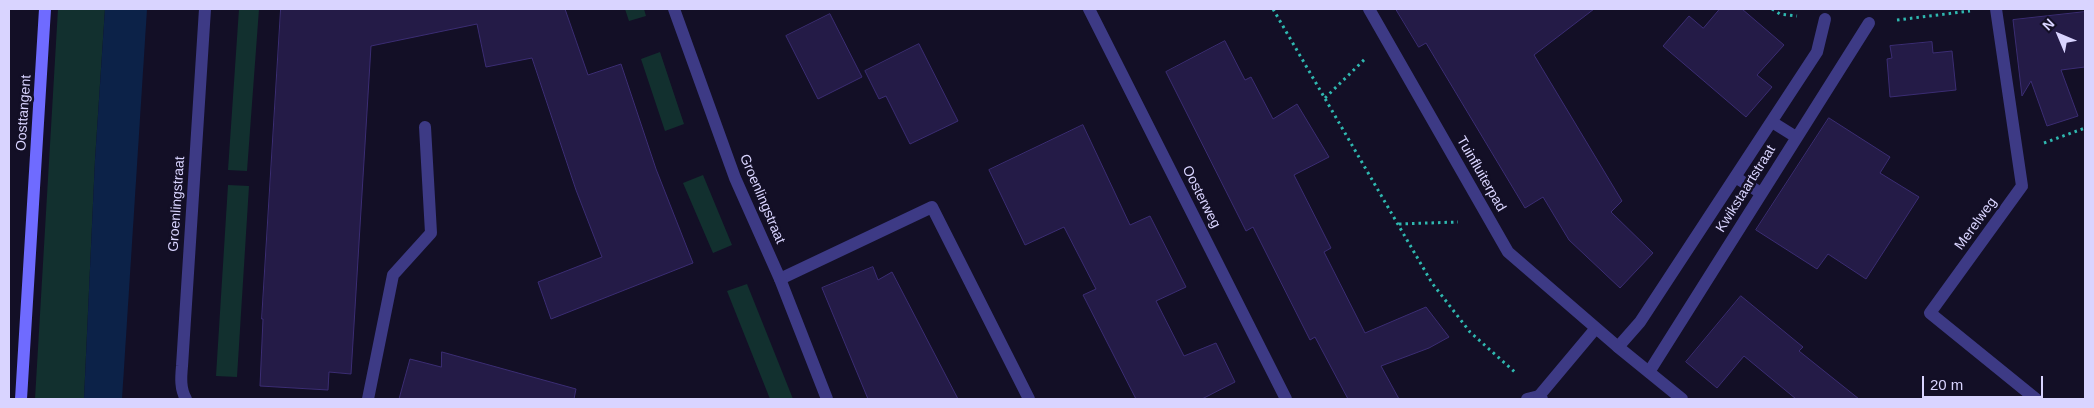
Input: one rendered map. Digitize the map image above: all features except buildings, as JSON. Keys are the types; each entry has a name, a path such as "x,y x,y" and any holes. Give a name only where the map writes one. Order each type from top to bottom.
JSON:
{"main road":[{"name":"Oosttangent","path":"21,399 45,9"}],"street":[{"name":"Groenlingstraat","path":"186,399 182,388 182,366 205,9"},
{"name":"Groenlingstraat","path":"674,9 735,178 780,279 827,399"},
{"name":"Oosterweg","path":"1089,9 1286,399"},
{"name":"Tuinfluiterpad","path":"1369,9 1508,252 1618,347 1682,399"},
{"name":"Merelweg","path":"1996,9 2022,186 1930,313 2036,399"},
{"name":"Kwikstaartstraat","path":"1618,347 1640,322 1817,52 1825,19"},
{"name":"Kwikstaartstraat","path":"1649,372 1869,23"},
{"path":"1772,122 1796,137"},
{"path":"368,399 393,275 431,233 425,127"},
{"path":"1735,177 1761,193"},
{"path":"780,279 932,207 1029,399"},
{"path":"1536,399 1596,328"}],"path":[{"path":"1273,9 1432,282 1470,332 1513,369 1536,399"},
{"path":"1869,23 1971,11"},
{"path":"1326,98 1386,38"},
{"path":"2017,152 2085,128"},
{"path":"1399,224 1490,222"}],"green space":[{"path":"58,9 105,9 95,160 84,399 35,399"},
{"path":"239,9 259,9 247,171 228,170"},
{"path":"625,9 644,9 646,16 629,21"},
{"path":"660,52 684,124 665,131 641,59"},
{"path":"703,175 732,245 713,253 683,183"},
{"path":"228,185 249,186 237,377 216,376"},
{"path":"747,284 793,399 770,399 727,291"}],"water":[{"path":"105,9 147,9 122,399 84,399 95,160"}]}
